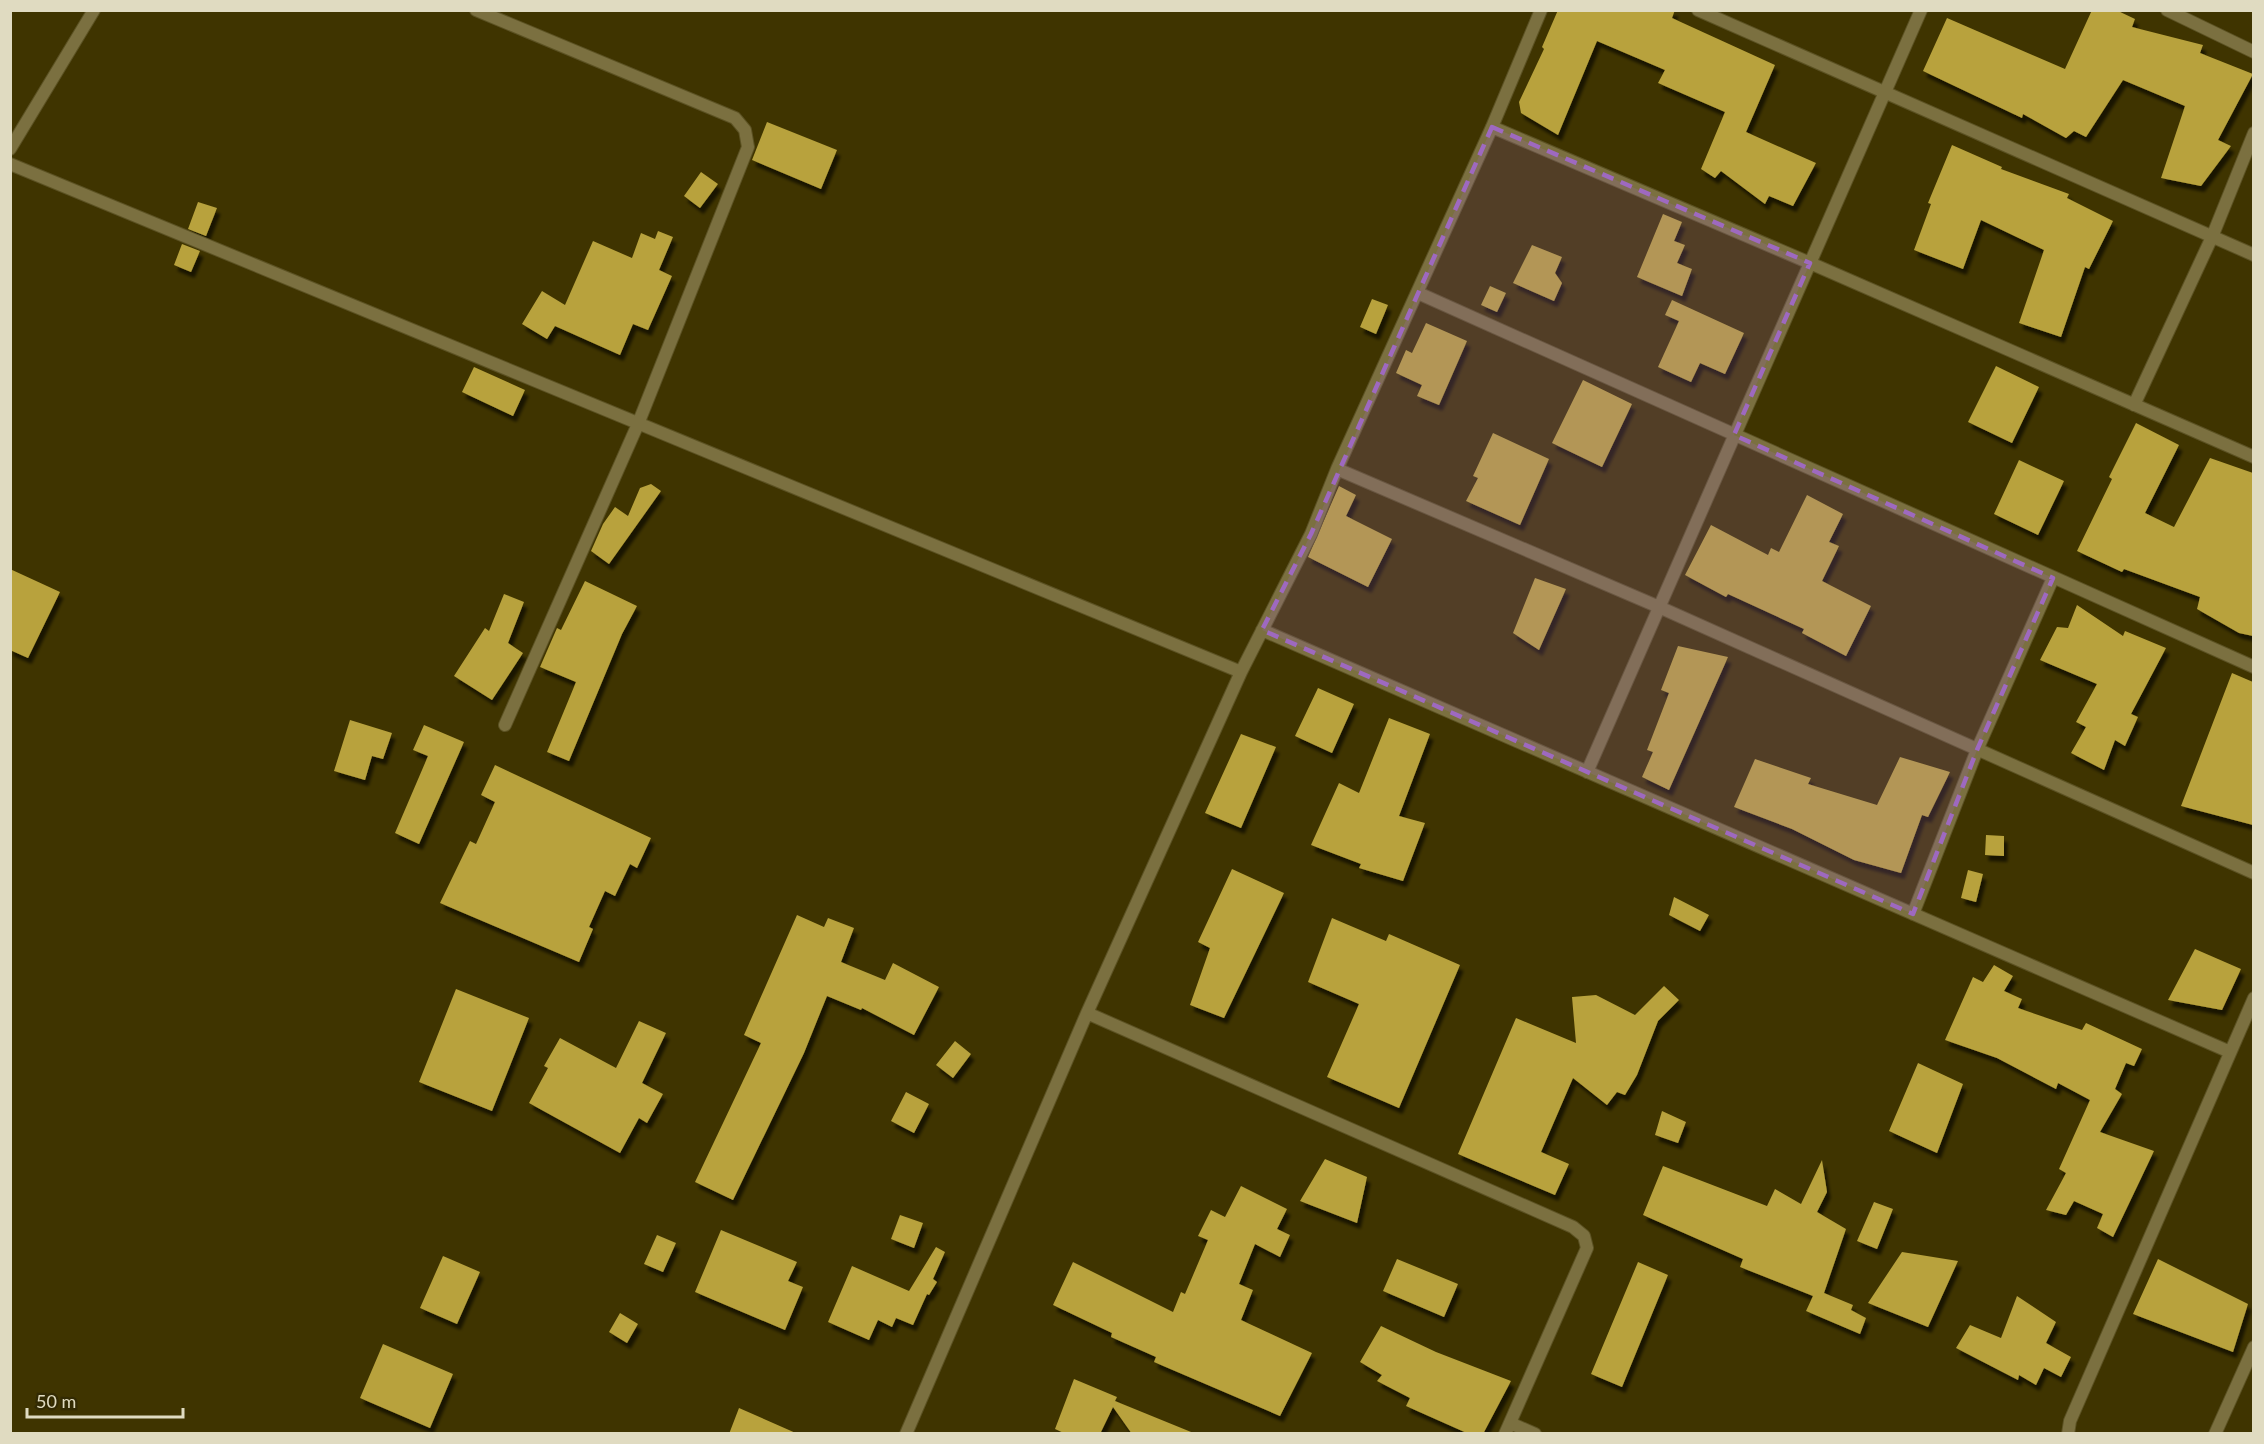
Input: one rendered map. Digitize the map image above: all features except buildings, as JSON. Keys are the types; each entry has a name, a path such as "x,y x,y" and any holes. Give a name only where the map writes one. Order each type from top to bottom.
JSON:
{"street":[{"path":"10,149 94,10"},
{"path":"476,10 735,118 745,130 748,147 638,424 505,725"},
{"path":"906,1434 1087,1013 1241,672 1311,534 1337,470 1492,127 1541,10"},
{"path":"1698,10 2253,255"},
{"path":"1587,772 1921,10"},
{"path":"2167,10 2253,52"},
{"path":"1492,127 1810,262 2253,457"},
{"path":"2134,405 2212,237 2253,133"},
{"path":"10,164 1241,672"},
{"path":"1418,293 2253,667"},
{"path":"1337,470 1659,607 2253,873"},
{"path":"1913,914 1977,750 2053,578"},
{"path":"1262,630 2230,1053"},
{"path":"2068,1434 2070,1421 2253,998"},
{"path":"1087,1013 1573,1227 1584,1236 1587,1248 1507,1428 1535,1434"},
{"path":"2215,1434 2253,1347"}],"highlighted area":[{"path":"1492,127 1810,263 1734,435 2053,578 1977,750 1913,914 1262,630 1311,534"}]}
